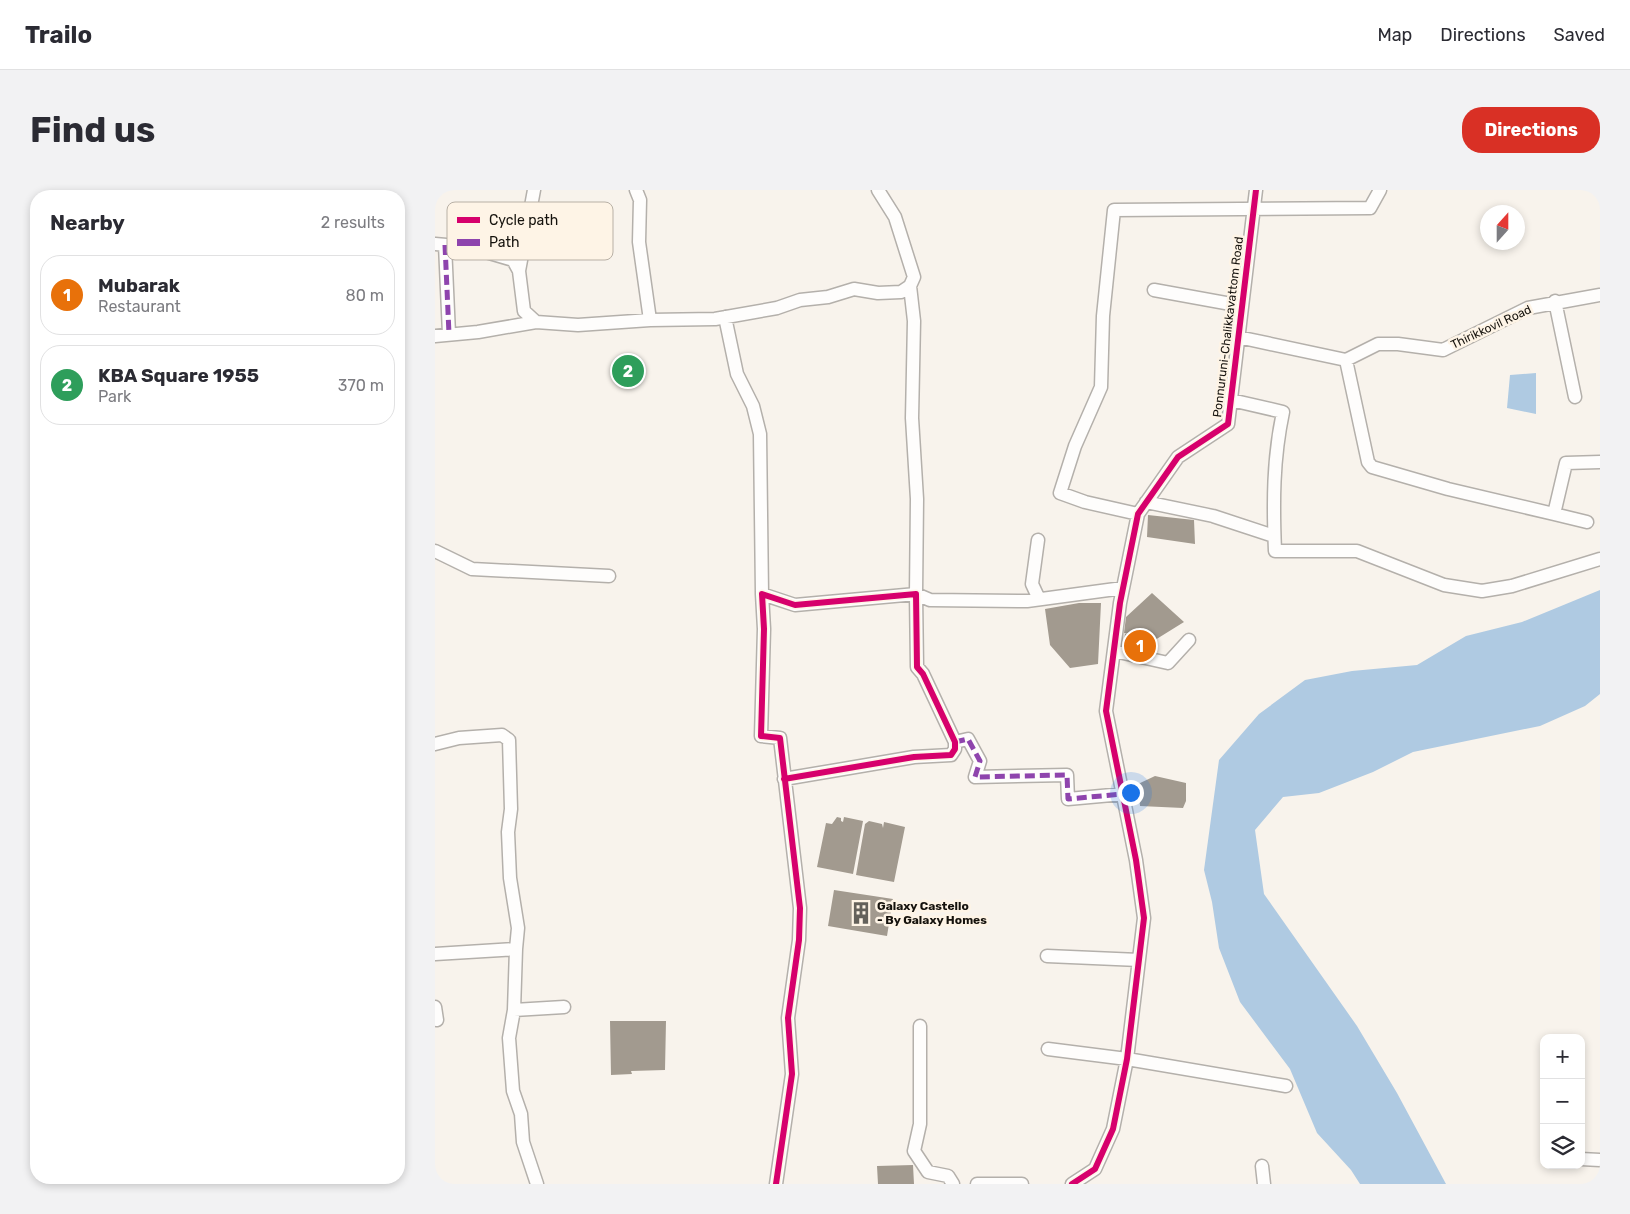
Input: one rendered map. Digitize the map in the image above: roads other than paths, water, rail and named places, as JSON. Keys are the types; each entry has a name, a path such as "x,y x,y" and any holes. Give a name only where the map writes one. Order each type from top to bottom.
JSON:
{"street":[{"path":"636,190 640,200 639,242 650,320"},
{"path":"784,779 914,757 951,755 955,742 923,674 917,666 917,499 913,418 914,321 910,286 914,276 895,217 877,190"},
{"name":"Ponnuruni-Chalikkavattom Road","path":"1072,1184 1095,1169 1113,1129 1127,1059 1144,918 1136,860 1107,711 1123,588 1137,514 1178,457 1228,424 1256,190"},
{"path":"1137,514 1085,502 1060,493 1075,446 1101,387 1103,316 1114,210 1370,208 1380,190"},
{"path":"440,244 449,334"},
{"path":"513,260 519,271"},
{"path":"521,260 519,271 524,311 536,322"},
{"path":"435,336 478,332 536,322 578,325 725,317 777,308 800,300 828,297 855,289 878,293 901,292 910,286"},
{"path":"1153,290 1242,306"},
{"name":"Thirikkovil Road","path":"1346,360 1378,344 1398,344 1443,350 1527,308 1555,301 1600,295"},
{"path":"1555,301 1575,397"},
{"path":"725,317 737,374 753,406 760,434 764,629 761,736 780,738 800,916 799,940 788,1018 792,1074 776,1184"},
{"path":"1238,337 1346,360 1370,466 1448,490 1587,522"},
{"path":"1231,400 1283,412 1273,468 1275,551 1357,551 1444,585 1473,590 1506,587 1600,559"},
{"path":"1554,514 1566,463 1600,462"},
{"path":"1146,502 1213,516 1274,536"},
{"path":"1038,540 1032,584 1039,599"},
{"path":"435,551 472,569 609,576"},
{"path":"762,594 795,605 916,594 930,600 978,602 1039,599 1123,588"},
{"path":"1114,652 1168,663 1189,640"},
{"path":"435,744 459,738 502,735 509,740 511,809 508,832 510,878 518,928 513,1010 509,1038 512,1082 521,1114 523,1142 537,1184"},
{"path":"955,742 968,739 980,761 975,777 1067,775 1068,799 1123,794"},
{"path":"435,954 517,949"},
{"path":"1047,956 1139,960"},
{"path":"513,1010 537,1007 564,1007"},
{"path":"920,1026 920,1124 914,1151 928,1172 948,1176 953,1184"},
{"path":"1048,1049 1127,1059 1286,1086"},
{"path":"1585,1159 1600,1160"},
{"path":"1262,1166 1264,1184"},
{"path":"977,1184 1022,1184"}],"water":[{"path":"1536,373 1536,414 1507,408 1510,375"},
{"path":"1600,590 1600,694 1585,706 1540,726 1413,752 1373,772 1319,793 1283,797 1255,830 1264,894 1357,1026 1397,1093 1446,1184 1360,1184 1351,1170 1317,1133 1290,1069 1240,1002 1219,948 1212,902 1204,870 1219,760 1259,714 1305,680 1352,671 1417,665 1466,636 1522,622"}],"place":[{"name":"KBA Square 1955","path":"628,371"},
{"name":"Mubarak","path":"1140,646"},
{"name":"Galaxy Castello - By Galaxy Homes","path":"861,913"}]}
